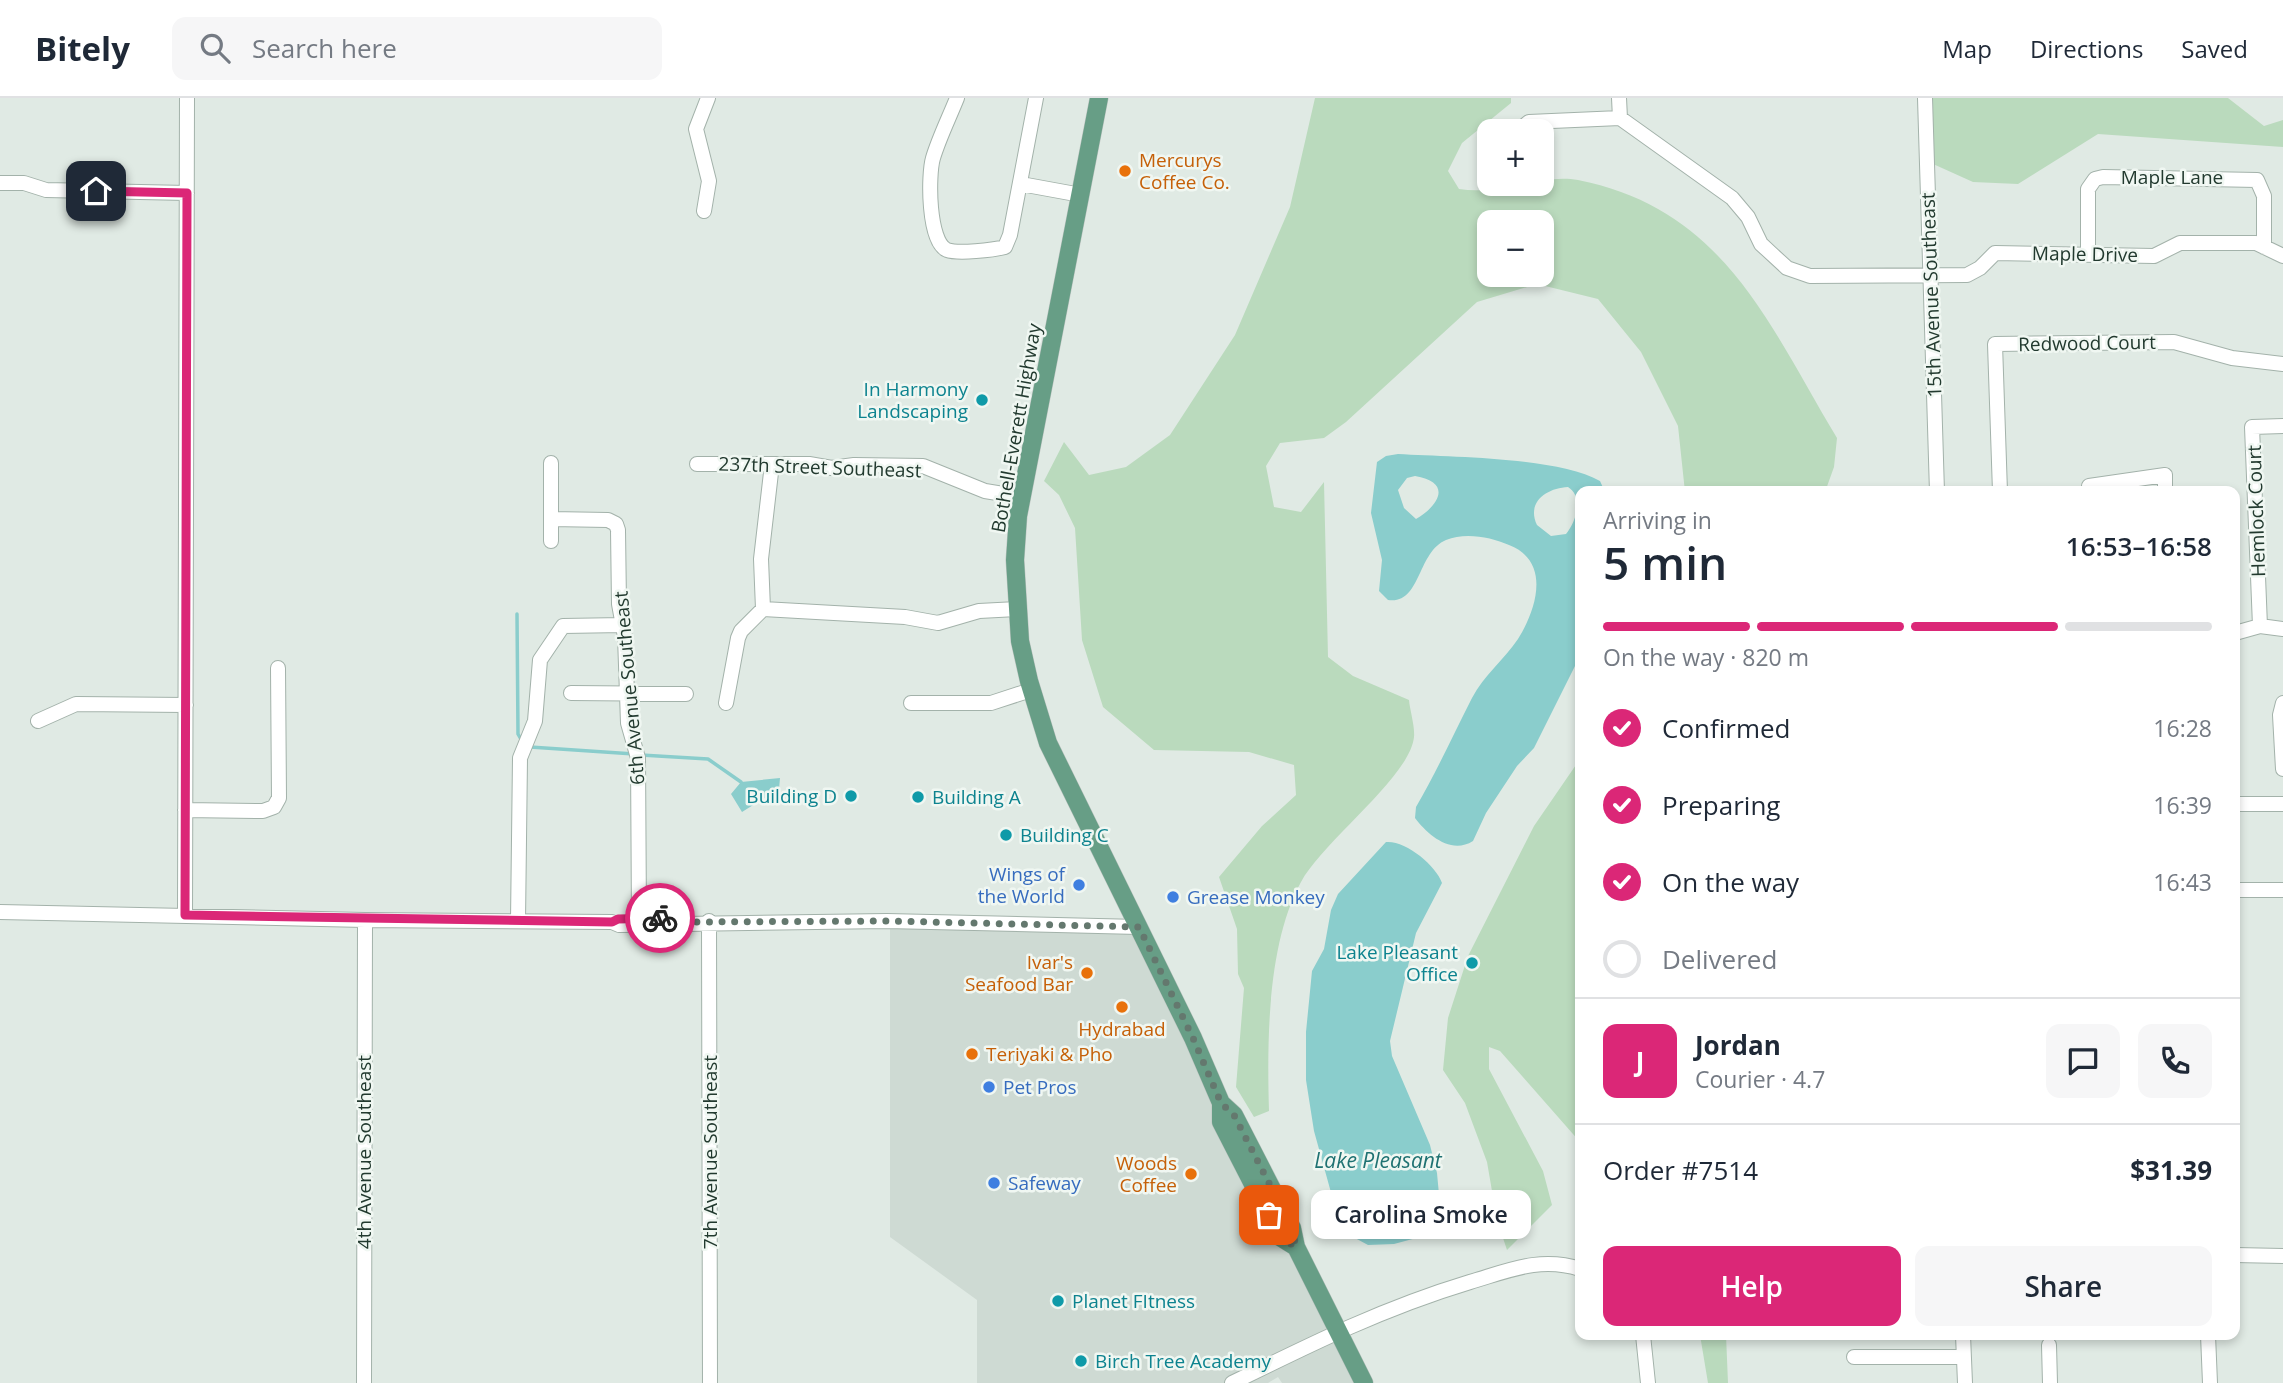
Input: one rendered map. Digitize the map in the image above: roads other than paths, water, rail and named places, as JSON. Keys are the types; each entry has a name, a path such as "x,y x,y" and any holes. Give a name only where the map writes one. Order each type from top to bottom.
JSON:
{"main road":[{"name":"Bothell-Everett Highway","path":"1099,98 1022,497 1015,560 1020,641 1031,690 1048,743 1193,1038 1221,1103 1221,1122 1280,1237 1296,1247 1364,1383"}],"street":[{"path":"185,915 187,98"},
{"path":"704,211 709,181 696,129 708,98"},
{"path":"957,98 931,170 933,230 938,243 947,250 992,251 1005,247 1021,184 1036,98"},
{"path":"1554,121 1620,118 1619,98"},
{"name":"15th Avenue Southeast","path":"1925,98 1937,486"},
{"name":"Maple Drive","path":"1620,118 1732,198 1748,217 1761,244 1787,268 1810,276 1967,275 1980,268 1995,253 2154,256 2180,243 2256,243 2283,257"},
{"name":"Maple Lane","path":"2088,254 2088,189 2095,179 2103,177 2258,180 2264,196 2264,247"},
{"path":"0,183 24,183 46,190 187,193"},
{"path":"1021,184 1081,195"},
{"name":"Redwood Court","path":"2000,486 1995,344 2174,342 2232,358 2283,364"},
{"name":"Hemlock Court","path":"2260,626 2252,427 2283,426"},
{"path":"551,463 551,541"},
{"name":"237th Street Southeast","path":"697,464 809,464 832,468 854,465 923,466 985,491 1022,497"},
{"path":"726,703 741,631 763,609 761,559 772,464"},
{"path":"2105,486 2165,475 2165,486"},
{"name":"6th Avenue Southeast","path":"551,519 608,520 616,524 628,723 637,753 639,919"},
{"path":"763,609 905,617 938,623 979,611 1017,609"},
{"path":"519,921 520,758 537,711 540,660 564,626 623,625"},
{"path":"2240,632 2260,626 2283,629"},
{"path":"185,810 263,811 274,807 279,798 278,668"},
{"path":"911,703 992,703 1031,690"},
{"path":"571,693 686,694"},
{"path":"2283,703 2280,715 2283,769"},
{"path":"38,721 76,704 186,705"},
{"path":"2240,804 2283,804"},
{"path":"2240,890 2283,890"},
{"path":"0,912 612,922 618,925 680,925 709,921 1139,927"},
{"path":"612,922 618,919 679,918 687,922"},
{"name":"4th Avenue Southeast","path":"364,1383 365,920"},
{"name":"7th Avenue Southeast","path":"709,921 710,1383"},
{"path":"2240,1255 2283,1256"},
{"path":"1232,1383 1380,1311 1515,1267 1552,1263 1575,1268"},
{"path":"1644,1340 1648,1383"},
{"path":"1964,1340 1965,1383"},
{"path":"2208,1340 2210,1383"},
{"path":"2049,1345 2050,1383"},
{"path":"1854,1357 1964,1357"}],"water":[{"path":"1398,454 1531,463 1581,473 1600,481 1602,486 1575,486 1575,495 1568,487 1560,488 1546,493 1536,503 1534,517 1537,525 1551,536 1566,534 1575,516 1575,666 1534,748 1517,766 1486,813 1473,841 1465,845 1448,844 1426,831 1415,818 1416,807 1472,698 1525,627 1535,600 1535,574 1531,562 1522,552 1509,545 1478,536 1461,536 1437,546 1407,594 1399,599 1388,600 1379,591 1382,560 1371,513 1377,462 1386,456","holes":["1415,476 1434,483 1438,494 1431,507 1416,519 1404,508 1398,490 1407,478"]},
{"path":"780,778 779,789 742,812 731,794 741,782"},
{"name":"Lake Pleasant","path":"1386,842 1402,845 1419,855 1439,876 1442,883 1416,933 1390,1041 1392,1056 1430,1145 1437,1173 1441,1216 1437,1226 1420,1237 1394,1244 1368,1245 1355,1238 1335,1207 1314,1131 1306,1080 1306,1032 1312,971 1324,949 1331,910 1338,894"}],"waterway":[{"path":"517,614 518,734 522,741"},
{"path":"530,747 634,754"},
{"path":"641,755 708,759 741,782"}],"place":[{"name":"Mercurys Coffee Co.","path":"1125,171"},
{"name":"In Harmony Landscaping","path":"982,400"},
{"name":"Building D","path":"851,796"},
{"name":"Building A","path":"918,797"},
{"name":"Building C","path":"1006,835"},
{"name":"Wings of the World","path":"1079,885"},
{"name":"Grease Monkey","path":"1173,897"},
{"name":"Lake Pleasant Office","path":"1472,963"},
{"name":"Ivar's Seafood Bar","path":"1087,973"},
{"name":"Hydrabad","path":"1122,1007"},
{"name":"Teriyaki & Pho","path":"972,1054"},
{"name":"Pet Pros","path":"989,1087"},
{"name":"Woods Coffee","path":"1191,1174"},
{"name":"Safeway","path":"994,1183"},
{"name":"Carolina Smoke","path":"1269,1215"},
{"name":"Planet FItness","path":"1058,1301"},
{"name":"Birch Tree Academy","path":"1081,1361"}]}
